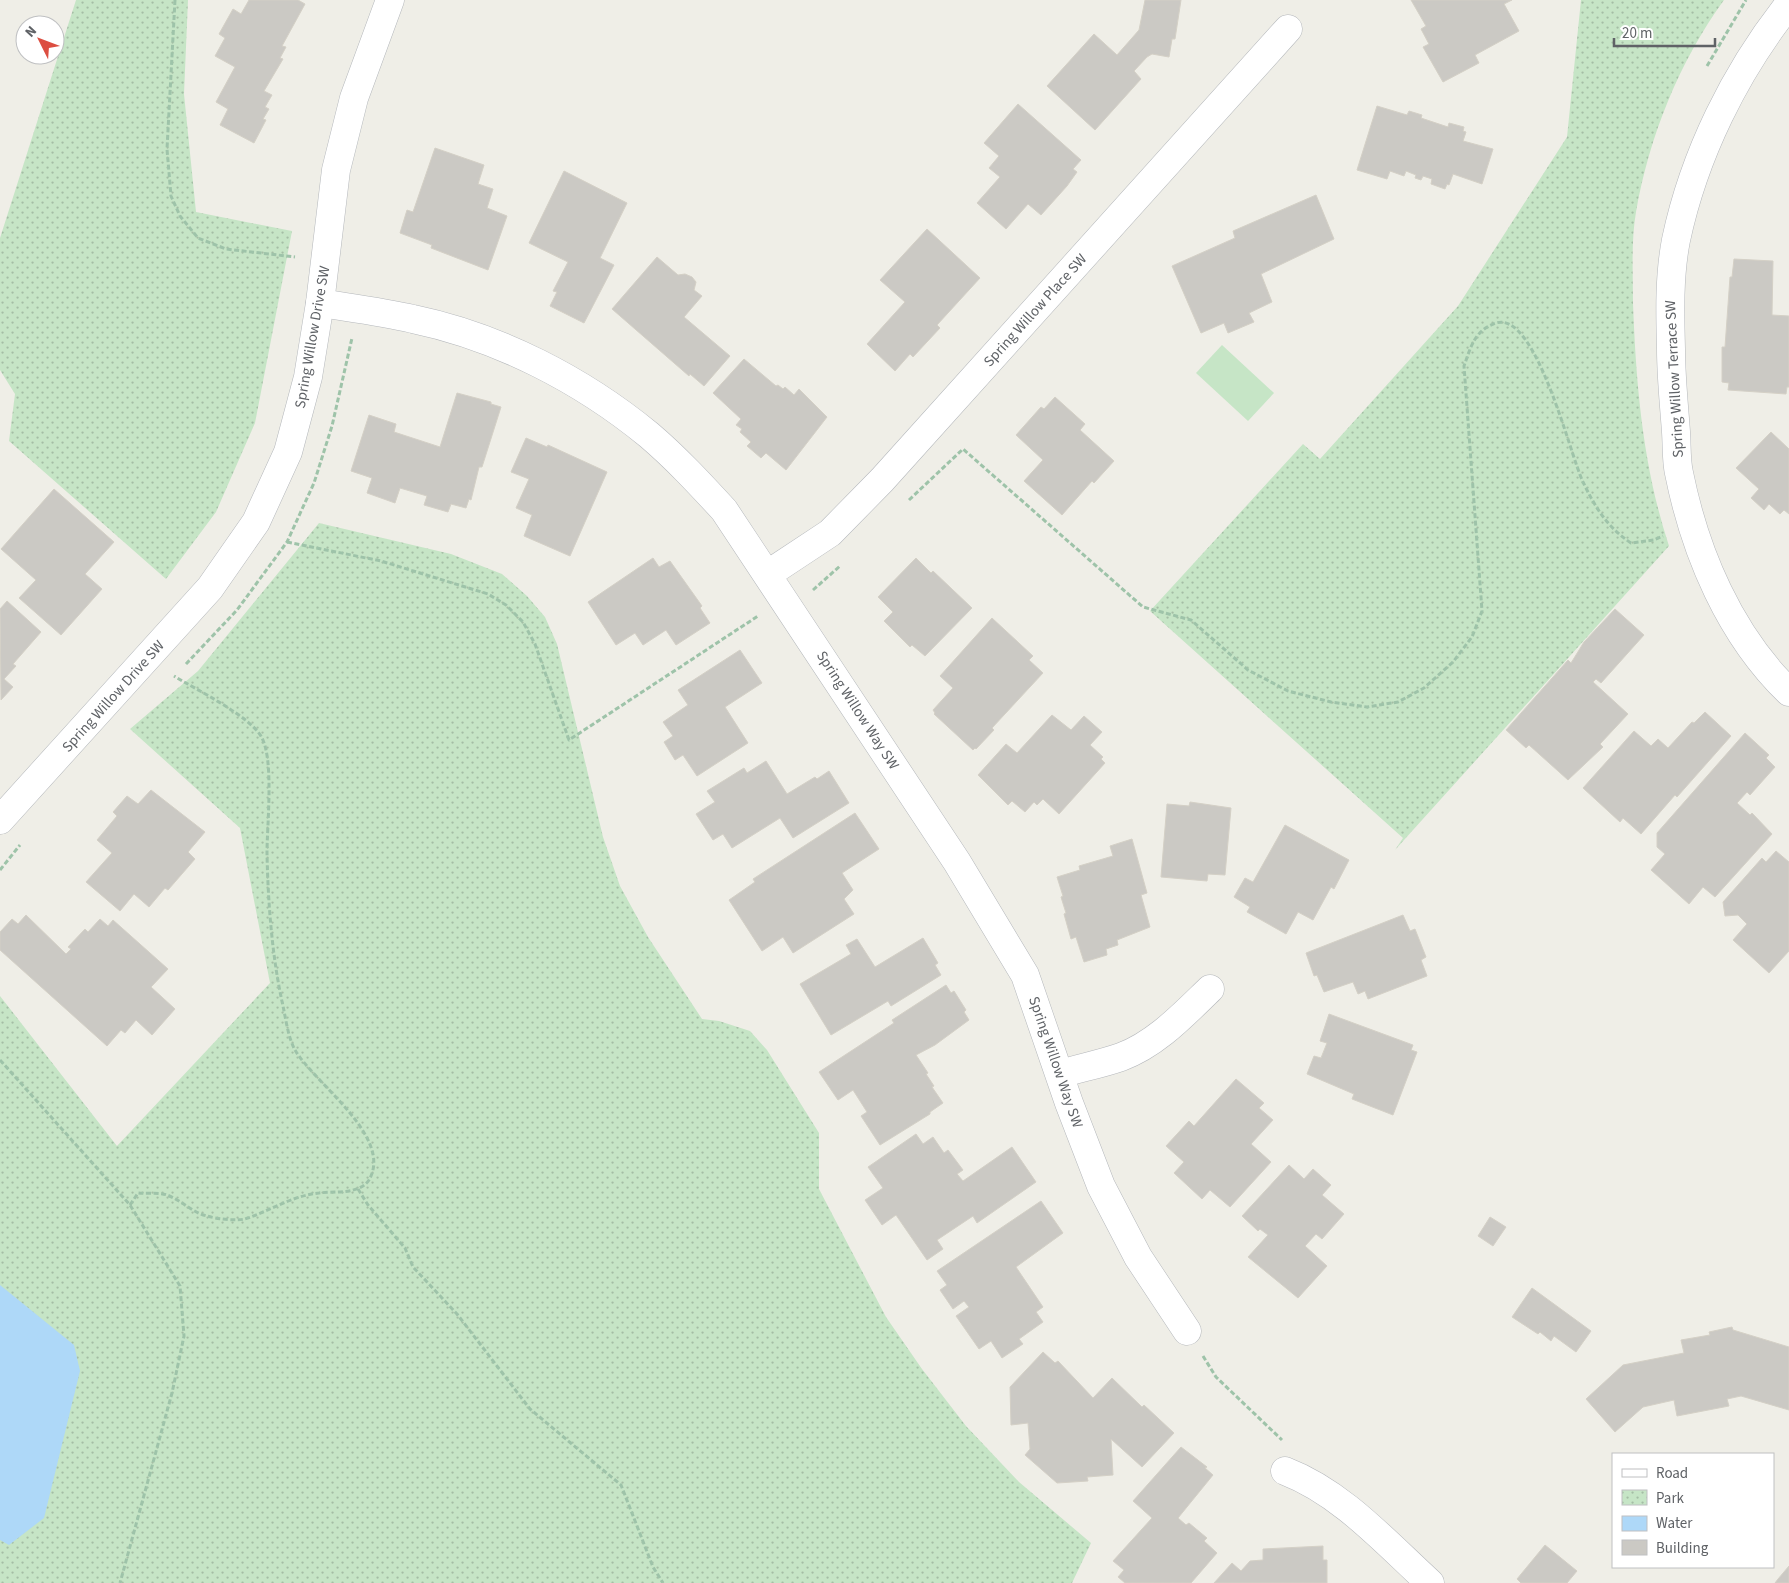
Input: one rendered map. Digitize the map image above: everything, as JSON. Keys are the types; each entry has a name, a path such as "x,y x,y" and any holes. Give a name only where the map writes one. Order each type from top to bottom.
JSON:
{"street":[{"name":"Spring Willow Drive SW","path":"0,820 210,588 256,522 288,452 308,377 320,303 336,170 354,98 390,0"},
{"name":"Spring Willow Terrace SW","path":"1789,4 1767,32 1710,131 1685,203 1676,241 1670,290 1671,368 1679,472 1696,540 1715,586 1738,626 1768,672 1789,692"},
{"name":"Spring Willow Place SW","path":"768,574 830,533 875,486 1288,29"},
{"name":"Spring Willow Way SW","path":"320,303 414,319 489,342 542,365 613,407 689,473 724,510 768,574 995,922 1026,975 1083,1139 1111,1206 1138,1257 1187,1331"},
{"path":"1060,1074 1120,1057 1146,1045 1172,1025 1210,989"},
{"path":"1285,1470 1309,1480 1338,1500 1430,1583"}],"path":[{"path":"175,0 168,150 171,196 180,216 198,238 226,249 325,259"},
{"path":"1705,70 1746,0"},
{"path":"906,503 963,449 1143,607 1191,620 1248,670 1288,691 1331,702 1367,707 1398,702 1424,688 1453,662 1472,637 1482,611 1464,366 1473,339 1488,326 1500,322 1512,325 1518,330 1536,354 1582,480 1601,517 1616,533 1631,543 1654,540 1667,534"},
{"path":"287,542 381,560 488,594 506,605 523,622 535,644 569,740 767,611 789,606 822,584 843,564"},
{"path":"130,1205 138,1193 166,1195 207,1216 243,1220 290,1199 358,1188 368,1182 373,1170 374,1152 366,1137 345,1108 295,1050 279,985 267,855 267,762 262,737 242,718 174,676"},
{"path":"0,1060 130,1205 180,1286 184,1336 172,1393 120,1583"},
{"path":"358,1188 368,1205 405,1248 413,1268 457,1314 530,1410 622,1485 653,1567 663,1583"},
{"path":"1187,1331 1216,1377 1283,1441"}],"green space":[{"path":"76,0 188,0 184,94 196,212 292,231 255,423 216,512 166,579 9,441 15,394 0,370 0,238 55,65 65,65 65,34"},
{"path":"1581,0 1724,0 1693,49 1668,101 1649,156 1634,223 1633,303 1642,426 1653,486 1669,546 1395,850 1403,838 1150,611 1303,444 1320,459 1458,306 1567,137"},
{"path":"1222,345 1274,393 1248,421 1196,373"},
{"path":"319,523 451,554 502,574 527,596 545,617 557,644 603,837 620,886 648,937 702,1019 719,1021 750,1031 767,1050 819,1133 819,1189 886,1317 922,1369 966,1426 1019,1482 1091,1543 1072,1583 0,1583 0,996 117,1146 270,983 240,828 130,729 198,671"}],"water":[{"path":"0,1285 74,1345 80,1371 44,1518 9,1545 0,1540"}],"building":[{"path":"249,0 298,0 305,4 282,46 286,47 280,58 283,59 264,91 272,95 265,107 269,109 263,119 266,120 254,143 220,125 228,109 216,102 235,67 215,56 225,38 219,34 233,9 241,14"},
{"path":"1145,0 1181,0 1175,39 1172,39 1169,57 1152,54 1147,57 1134,71 1141,79 1095,130 1047,86 1094,34 1117,55 1139,30"},
{"path":"1411,0 1512,0 1504,4 1519,31 1475,55 1479,63 1443,82 1423,47 1429,44 1421,29 1426,26"},
{"path":"1018,104 1081,160 1073,169 1077,172 1067,186 1041,215 1028,204 1006,229 977,203 1000,177 989,168 999,156 984,143"},
{"path":"1377,106 1407,115 1409,111 1422,115 1421,118 1448,127 1449,123 1464,127 1463,131 1466,132 1463,141 1493,149 1482,184 1453,174 1449,185 1447,184 1445,189 1431,184 1432,179 1423,176 1421,180 1415,178 1416,175 1406,171 1404,176 1390,171 1387,179 1357,170"},
{"path":"435,148 484,165 478,184 493,189 487,208 507,216 488,270 431,248 432,245 400,233 407,210 413,212"},
{"path":"564,171 627,203 600,258 614,265 584,323 550,306 557,292 553,291 568,262 529,243"},
{"path":"1316,195 1334,239 1261,274 1272,302 1249,313 1254,322 1228,333 1224,323 1201,333 1172,266 1235,238 1233,231"},
{"path":"927,229 980,278 937,325 940,328 913,357 910,354 895,371 867,344 905,302 880,280"},
{"path":"657,257 678,275 685,274 692,277 696,282 694,290 702,296 684,317 730,356 704,386 690,374 689,376 612,309"},
{"path":"1734,259 1773,261 1772,315 1789,316 1789,387 1787,387 1786,394 1728,390 1729,383 1722,382 1722,347 1725,347 1730,277 1732,277"},
{"path":"744,359 776,386 778,385 783,389 785,387 794,395 799,389 827,417 786,470 766,453 761,458 747,446 751,442 740,432 742,429 736,425 741,419 713,393"},
{"path":"457,393 491,402 491,404 501,407 482,467 479,467 471,500 469,499 466,508 451,504 448,512 424,505 427,496 400,488 395,503 367,493 372,478 351,471 369,415 396,424 394,432 440,447"},
{"path":"1055,397 1085,424 1080,430 1114,461 1094,483 1092,481 1062,515 1024,481 1043,460 1016,435 1041,407 1044,409"},
{"path":"1771,432 1789,449 1789,514 1784,510 1780,514 1769,504 1764,510 1751,498 1759,489 1736,468"},
{"path":"526,438 547,447 548,445 607,472 570,556 524,536 532,515 516,508 529,479 511,472"},
{"path":"54,489 114,542 85,574 102,589 61,635 19,598 36,580 1,549"},
{"path":"653,558 659,567 670,561 702,606 700,608 710,623 676,645 666,630 643,645 635,633 616,645 588,602"},
{"path":"916,558 931,573 933,571 972,608 925,656 912,645 910,647 884,621 893,612 878,597"},
{"path":"7,601 41,632 13,664 16,666 4,679 13,687 1,700 0,609"},
{"path":"1615,609 1644,635 1601,683 1596,679 1593,682 1628,714 1600,744 1603,747 1568,780 1529,745 1526,748 1506,730 1568,660 1571,663 1584,642"},
{"path":"992,618 1033,656 1029,660 1043,673 992,728 994,730 973,750 934,714 933,710 953,688 940,676"},
{"path":"740,650 762,683 725,707 748,743 697,776 683,755 675,760 664,742 673,736 663,722 688,705 678,690"},
{"path":"1705,712 1731,736 1641,834 1623,818 1620,822 1583,788 1634,731 1651,746 1658,739 1668,748 1692,722 1694,723"},
{"path":"1052,715 1071,730 1084,716 1102,732 1090,745 1103,757 1101,759 1105,763 1059,814 1043,799 1037,805 1034,802 1025,812 1012,801 1008,805 978,775 1006,744 1017,753"},
{"path":"1745,733 1769,755 1766,758 1775,767 1750,795 1747,792 1737,803 1750,815 1752,813 1772,834 1715,897 1703,887 1689,904 1651,870 1665,854 1657,847 1657,833"},
{"path":"766,761 787,794 829,771 849,803 793,838 780,818 732,848 723,834 713,840 696,814 715,802 707,791 744,768 747,773"},
{"path":"151,790 205,832 188,852 195,859 168,890 165,888 149,907 134,894 120,911 86,882 112,853 97,840 117,816 113,812 127,796 138,804"},
{"path":"1190,802 1231,808 1225,875 1208,874 1207,881 1161,877 1167,804 1189,806"},
{"path":"855,813 879,849 842,873 853,890 844,899 854,914 793,953 783,937 762,951 729,900 755,882 753,879"},
{"path":"1285,825 1349,860 1334,889 1331,887 1313,920 1298,912 1286,934 1247,912 1250,907 1234,897 1245,878 1253,882"},
{"path":"1132,839 1147,893 1141,895 1150,927 1117,940 1118,945 1106,949 1107,955 1084,962 1076,937 1071,939 1064,914 1066,913 1061,897 1063,896 1057,877 1080,870 1079,866 1113,856 1110,846"},
{"path":"1776,851 1789,862 1789,951 1769,973 1733,940 1747,924 1738,915 1725,916 1723,902 1762,858 1766,862"},
{"path":"26,915 66,954 71,949 68,947 85,929 88,932 100,919 108,926 113,920 168,969 151,987 175,1009 152,1035 136,1020 125,1033 121,1030 107,1046 0,950 0,932 12,919 18,924"},
{"path":"1403,915 1410,931 1415,929 1426,957 1421,960 1427,976 1368,999 1365,991 1358,994 1353,982 1324,992 1317,975 1314,976 1306,953"},
{"path":"923,938 938,963 935,965 941,975 891,1006 888,1001 831,1035 800,984 851,954 846,945 857,939 875,967"},
{"path":"946,985 951,993 954,991 966,1010 964,1012 969,1020 935,1045 916,1055 928,1073 926,1074 934,1086 932,1087 943,1103 930,1112 930,1114 880,1145 861,1116 867,1112 853,1090 838,1100 819,1072 894,1023 892,1020"},
{"path":"1329,1014 1413,1045 1411,1050 1417,1052 1393,1115 1352,1099 1354,1094 1307,1074 1314,1056 1321,1058 1327,1043 1320,1041"},
{"path":"1236,1079 1264,1103 1259,1108 1273,1120 1251,1144 1271,1162 1230,1207 1210,1190 1202,1199 1174,1173 1184,1162 1166,1146 1189,1121 1194,1126"},
{"path":"916,1134 923,1144 933,1137 944,1153 948,1150 963,1170 957,1174 963,1181 1012,1147 1036,1182 977,1223 973,1216 937,1240 943,1249 927,1260 896,1215 882,1225 865,1200 883,1188 868,1167"},
{"path":"1289,1165 1304,1179 1313,1169 1331,1185 1322,1195 1344,1214 1322,1239 1316,1234 1305,1246 1327,1266 1298,1298 1248,1257 1268,1235 1260,1229 1258,1231 1242,1216"},
{"path":"1041,1201 1063,1233 1016,1267 1043,1307 1036,1312 1043,1322 1019,1339 1023,1344 1002,1358 991,1341 979,1349 956,1316 969,1307 964,1301 953,1309 940,1290 947,1285 937,1271"},
{"path":"1490,1217 1506,1227 1493,1246 1478,1236"},
{"path":"1532,1288 1591,1331 1576,1352 1554,1336 1551,1341 1540,1332 1538,1334 1512,1317"},
{"path":"1732,1327 1733,1330 1789,1347 1789,1410 1741,1396 1727,1399 1729,1406 1677,1416 1674,1400 1643,1407 1615,1432 1586,1399 1623,1365 1684,1353 1681,1340 1710,1335 1709,1332"},
{"path":"1043,1352 1055,1363 1058,1361 1093,1398 1112,1378 1142,1407 1144,1405 1174,1433 1142,1467 1111,1439 1113,1475 1087,1477 1088,1481 1057,1483 1025,1455 1030,1449 1028,1423 1011,1425 1010,1387"},
{"path":"1181,1447 1207,1467 1205,1468 1213,1475 1178,1518 1186,1525 1189,1523 1207,1538 1204,1541 1217,1553 1191,1583 1125,1583 1118,1577 1124,1570 1113,1561 1152,1518 1133,1501"},
{"path":"1545,1545 1577,1571 1567,1583 1521,1583 1517,1579"},
{"path":"1323,1546 1323,1560 1327,1560 1327,1583 1214,1583 1232,1563 1241,1571 1250,1561 1263,1560 1263,1549"},
{"path":"1789,1566 1789,1583 1775,1583 1778,1579"}]}
